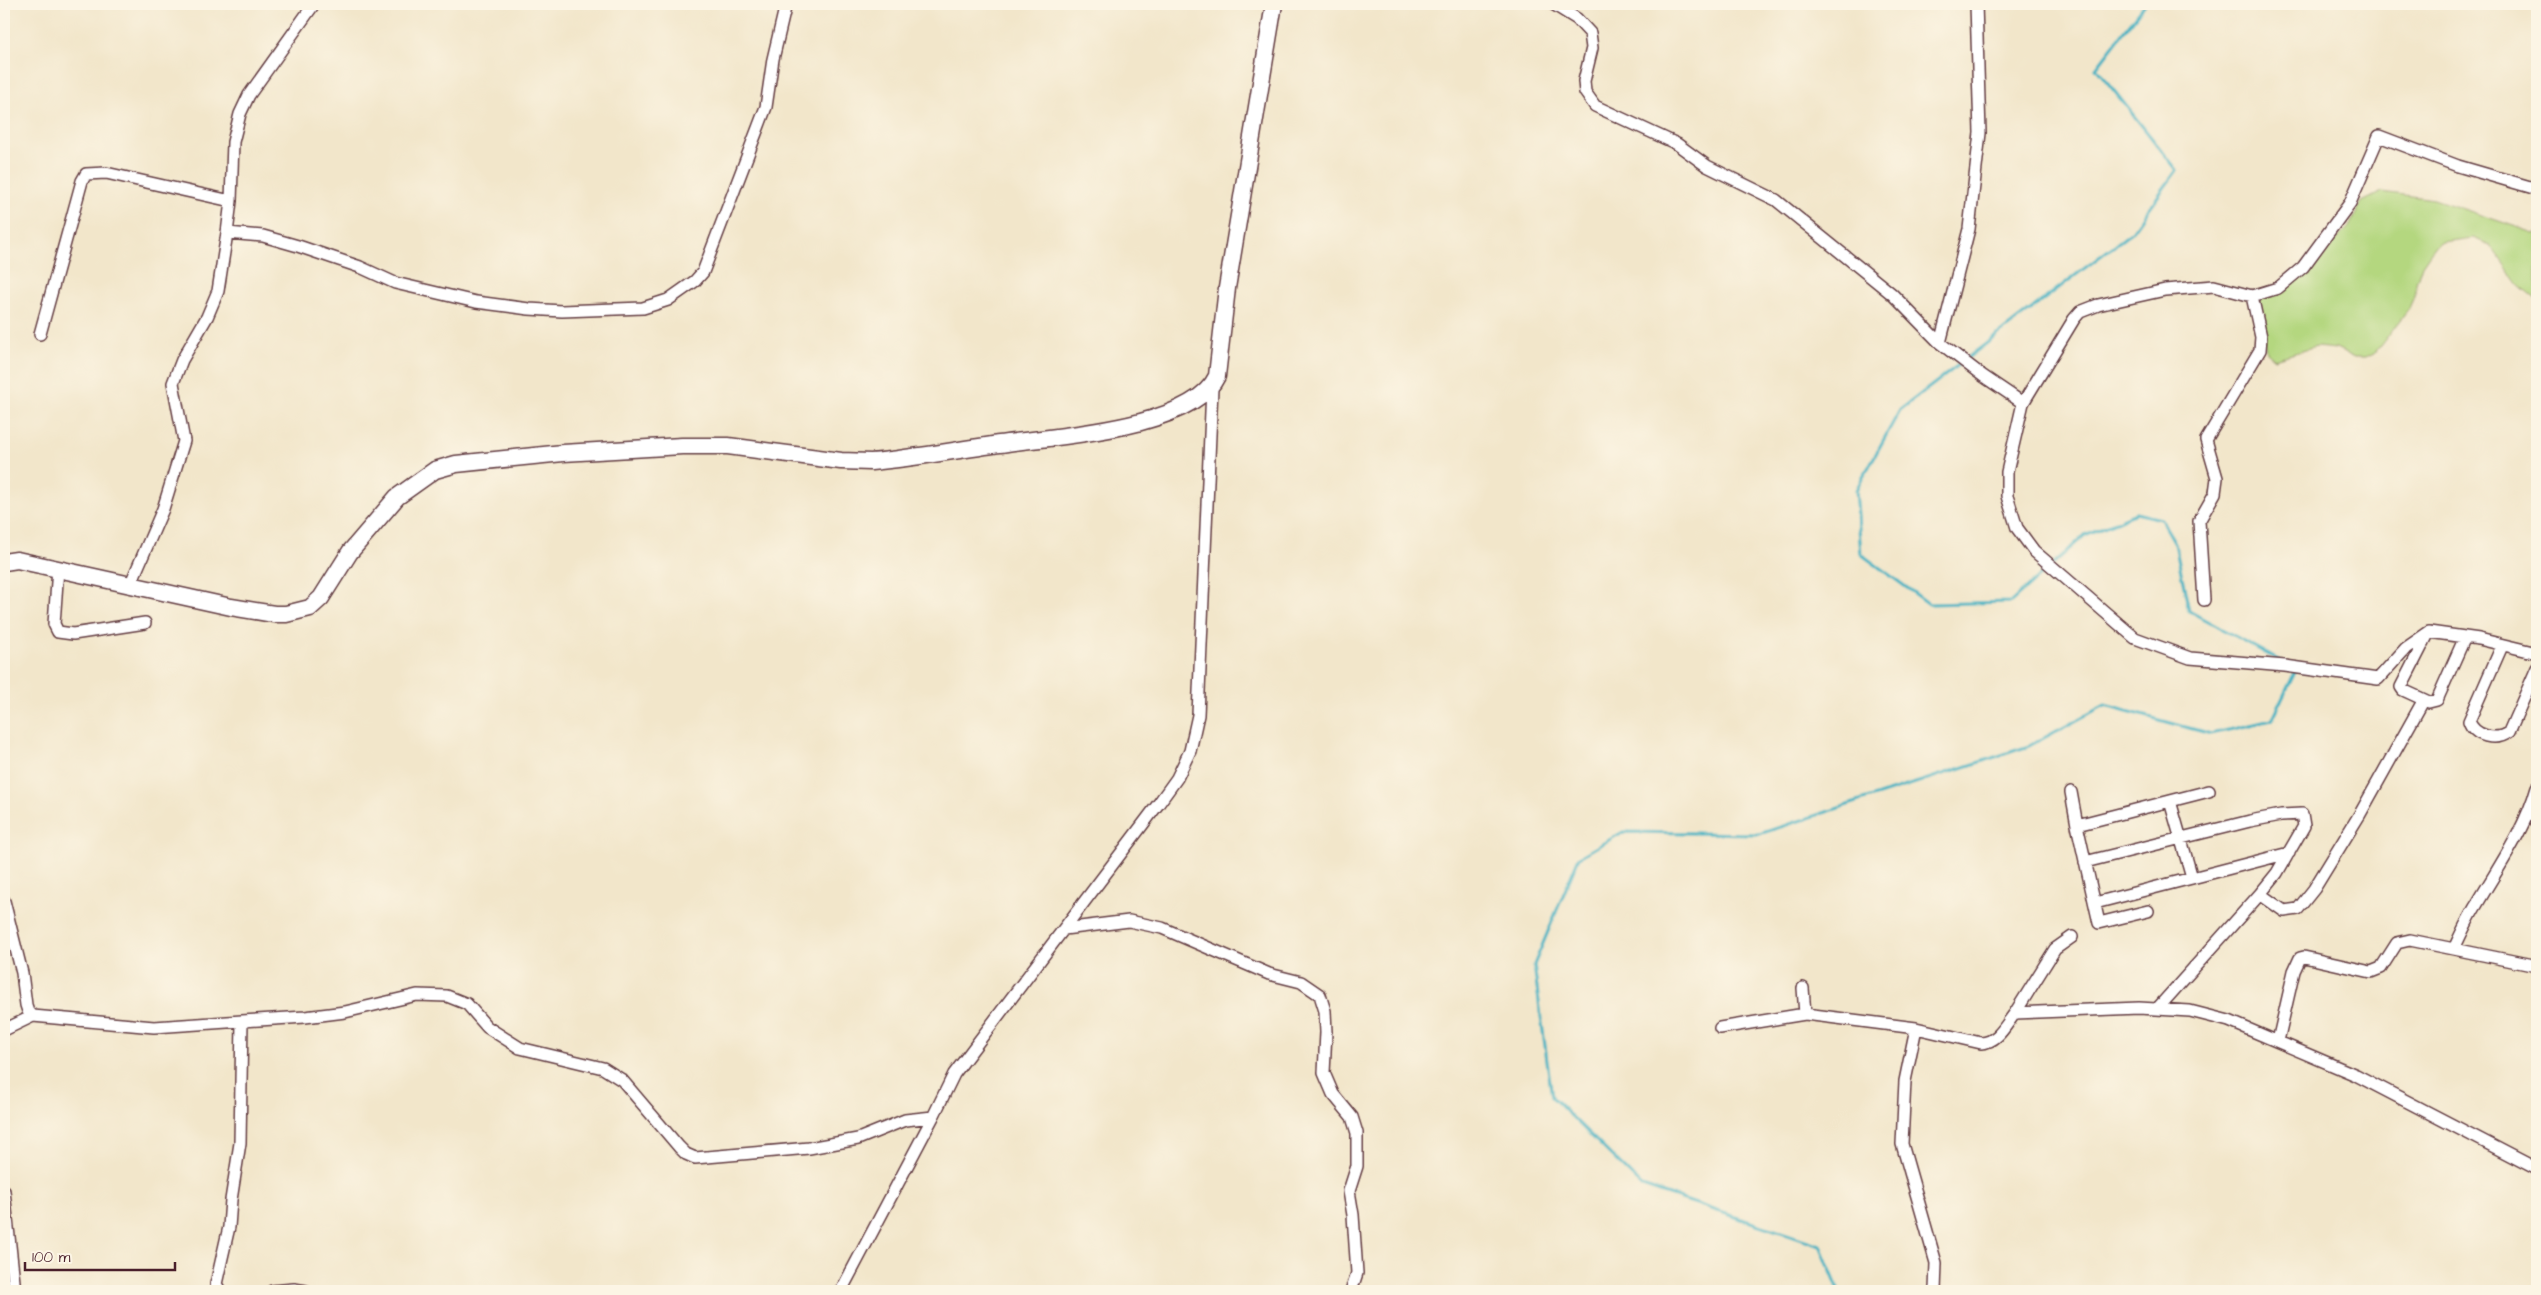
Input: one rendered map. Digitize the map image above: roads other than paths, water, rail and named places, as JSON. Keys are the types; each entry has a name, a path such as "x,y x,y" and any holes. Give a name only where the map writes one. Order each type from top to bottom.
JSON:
{"street":[{"path":"130,583 163,510 184,441 173,383 182,360 207,317 218,291 231,201 233,142 240,114 249,95 314,4"},
{"path":"227,233 263,236 289,243 360,267 395,283 476,302 562,311 643,308 668,300 696,282 703,272 766,107 773,59 786,4"},
{"path":"841,1291 954,1074 1159,803 1176,778 1190,751 1198,715 1212,388 1217,376 1227,288 1274,4"},
{"path":"1553,4 1576,19 1590,33 1592,48 1584,81 1585,92 1595,106 1677,144 1707,166 1776,200 1892,294 1940,343 2023,404"},
{"path":"1940,343 1969,229 1980,133 1976,4"},
{"path":"2537,189 2458,166 2379,136 2350,203 2303,267 2270,292 2252,296 2214,286 2184,287 2109,302 2080,312 2074,318 2023,404 2007,472 2007,496 2017,528 2034,551 2135,638 2190,658 2285,666 2378,679 2406,648 2429,632 2537,653"},
{"path":"40,334 82,181 86,174 106,173 231,201"},
{"path":"2204,600 2199,522 2214,493 2217,478 2206,440 2260,350 2261,337 2252,296"},
{"path":"4,562 17,560 274,614 310,608 321,598 350,552 397,497 436,470 456,464 563,453 682,446 728,446 841,461 871,462 914,458 1079,434 1135,423 1182,408 1201,398 1212,388"},
{"path":"58,568 54,624 58,632 73,634 145,623"},
{"path":"2429,632 2401,687 2403,690 2429,702 2437,700 2465,638"},
{"path":"2502,646 2469,720 2472,728 2481,734 2500,738 2509,732 2537,668"},
{"path":"2260,894 2284,911 2298,909 2314,889 2360,814 2422,703"},
{"path":"2454,949 2476,906 2515,840 2532,806 2537,787"},
{"path":"2077,825 2209,791"},
{"path":"2071,792 2099,923 2148,911"},
{"path":"2170,801 2192,878"},
{"path":"2085,862 2258,820 2282,815 2302,814 2304,826 2277,873 2157,1009"},
{"path":"2094,902 2289,853"},
{"path":"4,901 22,974 26,1005 34,1016"},
{"path":"1064,929 1130,922 1162,928 1269,974 1301,982 1320,995 1325,1011 1324,1073 1333,1094 1352,1117 1357,1133 1357,1166 1348,1191 1354,1215 1358,1273 1351,1291"},
{"path":"1720,1028 1805,1014 1916,1028 1980,1043 1989,1042 1997,1037 2015,1013 2055,949 2072,937"},
{"path":"2278,1041 2294,971 2300,958 2304,957 2371,972 2381,968 2392,948 2401,941 2410,940 2537,966"},
{"path":"1803,988 1805,1014"},
{"path":"4,1030 34,1016 154,1027 305,1018 345,1012 417,995 447,996 467,1004 487,1027 520,1048 603,1068 622,1080 679,1147 686,1154 695,1158 810,1148 858,1140 905,1120 933,1117"},
{"path":"2015,1013 2157,1009 2190,1011 2229,1022 2356,1075 2537,1169"},
{"path":"220,1291 216,1284 230,1227 231,1200 240,1143 242,1021"},
{"path":"1916,1028 1905,1081 1902,1144 1936,1263 1935,1291"},
{"path":"4,1190 15,1291"},
{"path":"272,1291 294,1288 306,1291"}],"waterway":[{"path":"1966,359 2132,232 2177,170 2096,68 2145,4"},
{"path":"1961,363 1900,410 1856,490 1861,554 1929,604 2011,602 2085,535 2136,513 2161,519 2175,543 2189,611 2280,661"},
{"path":"1839,1291 1820,1245 1642,1186 1552,1097 1534,965 1579,857 1623,832 1759,834 2029,746 2105,705 2211,734 2272,720 2296,670"}]}
